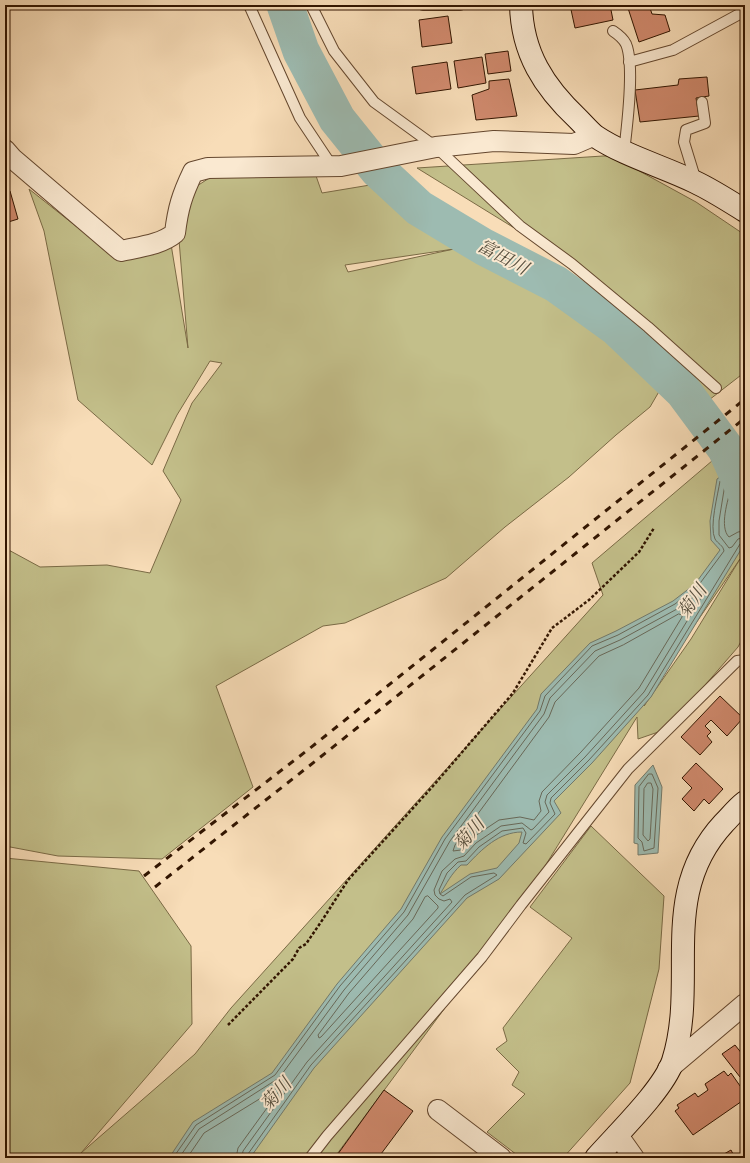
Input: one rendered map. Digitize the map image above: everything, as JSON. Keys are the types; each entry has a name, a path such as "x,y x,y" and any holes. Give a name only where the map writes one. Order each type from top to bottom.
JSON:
{"street":[{"path":"521,5 521,17 527,43 538,72 556,99 595,135 624,152 696,182 745,211"},
{"path":"5,150 12,158 121,250 170,238 175,233 178,208 194,172 208,168 337,166 436,147 494,141 574,144 595,135"},
{"path":"596,1158 656,1090 672,1062 681,1030 682,949 686,901 692,873 712,836 745,802"},
{"path":"668,1069 745,1004"},
{"path":"438,1110 501,1158"},
{"path":"617,1134 634,1158"}],"lane":[{"path":"249,5 300,118 337,166"},
{"path":"311,5 334,51 374,102 436,147 520,226 578,269 648,327 716,388"},
{"path":"423,5 460,5"},
{"path":"629,62 673,50 745,10"},
{"path":"613,31 621,36 626,45 629,62 629,104 624,152"},
{"path":"696,182 684,142 686,130 705,123 702,102"},
{"path":"310,1158 327,1136 482,958 521,905 628,770 737,661 745,660"}],"path":[{"path":"228,1025 293,959 299,948 306,944 348,880 433,786 513,693 552,628 589,600 638,552 654,528"}],"shaded area":[{"path":"612,156 696,202 745,235 745,372 709,400 665,342 584,271 417,168"},
{"path":"315,173 322,193 370,185 464,247 509,260 567,304 617,328 664,383 650,407 569,477 505,527 446,578 345,623 323,626 216,686 253,787 162,859 58,856 5,846 5,548 40,567 107,565 150,573 181,500 163,471 192,403 222,363 210,361 177,415 152,465 78,400 44,231 29,189 101,246 170,238 188,348 179,240 183,195 214,175","holes":["454,249 348,272 345,265"]},
{"path":"745,437 745,634 738,647 667,729 638,739 637,717 521,905 334,1158 5,1158 5,858 139,871 191,946 192,1024 81,1153 195,1054 231,1008 603,595 592,563 726,449","holes":["740,559 691,639 644,706 685,639"]},
{"path":"591,826 664,896 659,969 630,1083 563,1158 521,1158 487,1132 525,1094 512,1085 519,1072 496,1049 507,1041 503,1028 572,938 530,907"}],"water":[{"name":"菊川","path":"745,459 745,543 651,697 592,763 554,801 561,813 499,879 467,898 314,1068 250,1158 169,1158 193,1122 272,1073 337,984 401,909 442,837 537,709 541,694 590,643 673,601 695,584 720,550 711,540 710,521 717,479","holes":["522,832 519,843 497,868 470,874 440,894 449,879 461,865 467,865 498,838"]},
{"path":"653,765 662,787 658,853 638,855 638,844 634,843 635,785"}],"building":[{"path":"389,5 410,5 389,9"},
{"path":"570,5 610,5 613,20 575,28"},
{"path":"627,5 649,5 652,14 665,15 670,31 639,42"},
{"path":"448,16 452,43 422,47 419,20"},
{"path":"508,51 511,71 488,74 485,54"},
{"path":"482,57 486,83 458,88 454,61"},
{"path":"447,62 451,89 416,94 412,67"},
{"path":"707,77 709,96 696,98 699,116 640,122 635,90 678,85 679,79"},
{"path":"509,79 517,116 476,120 472,95 489,89 489,81"},
{"path":"10,191 18,219 5,223 5,193"},
{"path":"745,692 745,700 741,694"},
{"path":"720,696 743,718 727,736 711,720 705,726 711,732 707,736 712,742 700,755 681,737"},
{"path":"696,763 723,789 709,804 704,799 694,811 682,799 692,788 682,778"},
{"path":"735,1045 743,1055 745,1055 745,1073 740,1077 722,1054"},
{"path":"724,1071 728,1076 731,1073 745,1093 745,1099 693,1135 675,1111 679,1108 677,1105 695,1093 698,1097 708,1090 705,1084"},
{"path":"384,1090 413,1111 378,1158 335,1158"},
{"path":"731,1150 735,1158 717,1158"}],"waterway":[{"name":"富田川","path":"285,5 301,51 337,119 378,170 419,208 484,247 556,284 617,328 683,391 726,449 745,491"}],"railway":[{"path":"144,876 309,749 745,399"},
{"path":"155,887 318,759 745,418"}]}
